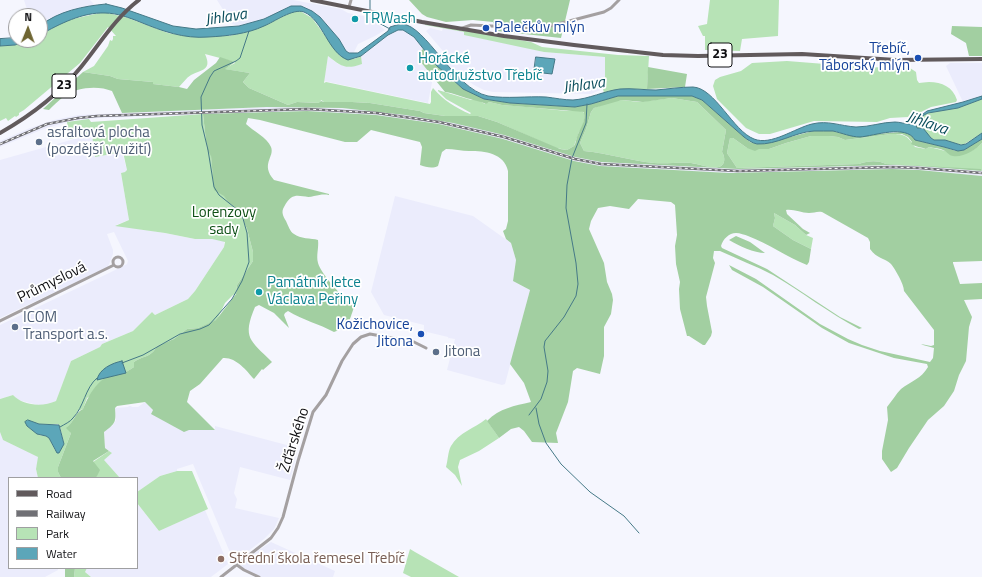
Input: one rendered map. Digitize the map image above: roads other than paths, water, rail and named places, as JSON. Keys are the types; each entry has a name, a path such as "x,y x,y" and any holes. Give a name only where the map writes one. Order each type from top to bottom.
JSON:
{"main road":[{"name":"23","path":"0,133 33,112 63,86 80,69 114,25 139,0"},
{"path":"312,0 349,7"},
{"name":"23","path":"349,7 460,29 530,40 673,55 802,54 896,60 982,59"}],"street":[{"path":"349,7 351,0"},
{"path":"460,29 471,25 526,28 550,26 604,12 611,8 619,0"},
{"name":"Průmyslová","path":"0,321 114,265"},
{"name":"Žďárského","path":"221,577 271,538 278,528 283,517 313,412 326,395 342,361 353,344 361,337 370,334 414,342 426,348"},
{"path":"237,564 244,570 259,577"}],"water":[{"path":"106,4 173,26 196,29 239,26 264,19 291,6 301,6 320,17 349,53 358,53 388,31 390,27 402,24 411,27 421,35 464,82 476,91 488,96 546,97 573,100 620,89 656,90 693,87 701,89 709,94 746,135 761,141 783,136 805,126 818,123 856,127 890,122 910,124 927,111 982,96 982,99 958,108 928,113 924,115 916,125 917,128 923,128 934,140 945,140 961,145 966,144 982,133 982,139 964,150 958,151 915,140 911,135 905,133 889,132 860,137 833,131 814,131 772,143 757,144 744,137 702,100 692,96 618,96 575,107 510,103 484,99 463,89 437,66 414,37 403,30 398,30 388,35 361,56 348,60 335,51 311,16 300,11 284,16 251,31 222,36 182,36 123,16 105,13 88,14 63,23 48,31 48,20 63,13 89,6"},
{"path":"8,38 8,45 0,46 0,39"},
{"path":"536,57 555,59 552,74 534,72"},
{"path":"122,361 126,373 97,380 100,373 106,367"},
{"path":"28,420 39,424 59,425 64,444 59,453 57,453 49,438 37,434 27,426 25,422"}],"waterway":[{"path":"370,0 370,9"},
{"path":"370,13 377,22 390,29"},
{"name":"Jihlava","path":"122,363 143,355 180,334 209,325 232,299 242,281 249,262 247,233 242,215 219,195 214,187 202,125 201,97 214,71 240,58 249,31"},
{"path":"529,415 541,399 547,382 548,371 544,347 545,341 564,317 576,296 578,284 576,263 566,208 567,185 572,158 586,123 587,104"},
{"path":"60,427 70,421 77,414 90,387 97,378"},
{"path":"536,408 539,424 546,443 561,464 590,492 624,516 639,533"}],"railway":[{"path":"0,144 47,124 78,118 97,116 307,109 377,113 439,122 504,137 575,159 601,164 738,171 892,167 982,173"}],"place":[{"name":"TRWash","path":"355,19"},
{"name":"Palečkův mlýn","path":"486,28"},
{"name":"Třebíč, Táborský mlýn","path":"918,58"},
{"name":"Horácké autodružstvo Třebíč","path":"410,68"},
{"name":"asfaltová plocha (pozdější využití)","path":"39,142"},
{"name":"Památník letce Václava Peřiny","path":"259,292"},
{"name":"ICOM Transport a.s.","path":"15,327"},
{"name":"Kožichovice, Jitona","path":"421,334"},
{"name":"Jitona","path":"436,352"},
{"name":"Střední škola řemesel Třebíč","path":"221,559"}],"park label":[{"name":"Lorenzovy sady","path":"224,222"}]}
